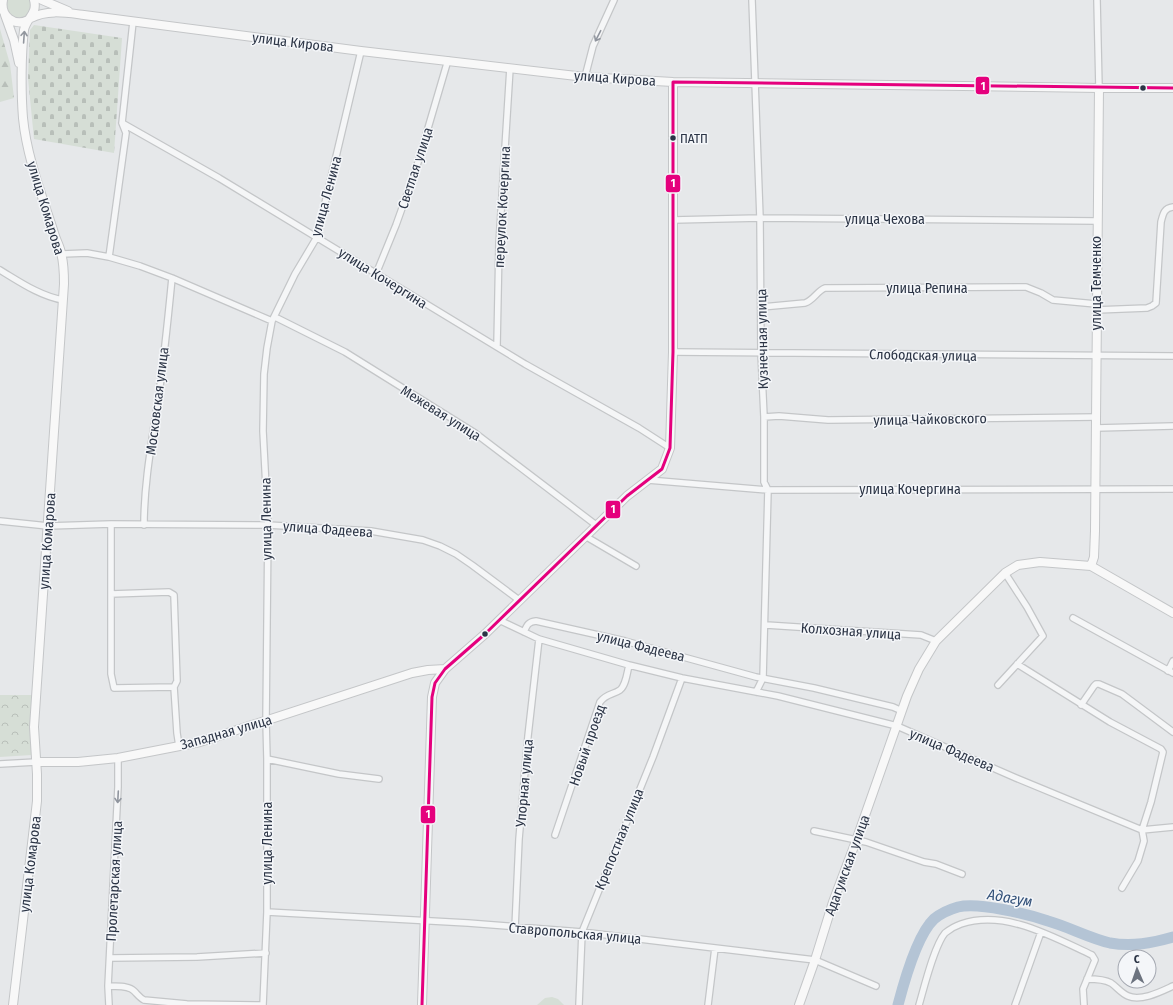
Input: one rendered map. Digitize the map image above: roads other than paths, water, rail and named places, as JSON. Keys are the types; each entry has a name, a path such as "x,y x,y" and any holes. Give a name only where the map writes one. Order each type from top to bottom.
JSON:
{"main road":[{"path":"3,0 3,11 18,57 22,82"},
{"path":"22,82 24,34 36,9 34,0"},
{"path":"42,0 60,8 84,15"},
{"path":"3,11 14,22 19,23 41,14 49,13 84,15"},
{"name":"улица Кирова","path":"84,15 361,51 585,77 673,82 1173,88"},
{"name":"улица Комарова","path":"13,1005 37,801 38,774 34,727 64,284 62,254 26,140 23,118 22,82"},
{"path":"422,1005 432,697 435,683 445,669 499,620 596,525 627,496 662,469 670,448 673,352 673,82"},
{"name":"улица Темченко","path":"1091,566 1094,557 1096,488 1096,307 1099,88"},
{"path":"896,726 919,669 936,641 1005,572 1018,565 1040,562 1091,566 1173,613"},
{"name":"Западная улица","path":"36,762 78,762 118,758 200,742 412,673 445,669"},
{"name":"Адагумская улица","path":"799,1005 833,902 896,726"}],"street":[{"path":"585,77 593,46 614,0"},
{"name":"Кузнечная улица","path":"752,0 760,218 764,482 768,490 764,678"},
{"name":"улица Темченко","path":"1097,0 1099,88"},
{"path":"109,256 126,133 122,122 134,22"},
{"name":"улица Ленина","path":"263,1005 267,912 266,721 268,525 263,431 264,381 267,348 274,319 295,274 317,237 361,51"},
{"name":"Светлая улица","path":"376,274 396,225 416,169 448,60"},
{"name":"переулок Кочергина","path":"497,346 499,244 510,68"},
{"name":"улица Кочергина","path":"122,122 220,178 450,319 525,364 639,428 670,448"},
{"name":"улица Репина","path":"761,307 805,304 811,301 825,288 1026,287 1041,292 1053,300 1096,307 1147,308 1156,303 1161,222 1163,213 1166,209 1173,207"},
{"name":"улица Чехова","path":"673,220 760,218 1097,221"},
{"name":"Межевая улица","path":"62,254 87,253 109,256 140,266 274,319 345,352 475,433 596,525"},
{"path":"0,270 33,290 52,298 63,300"},
{"name":"Московская улица","path":"144,525 150,458 172,278"},
{"name":"Слободская улица","path":"673,352 1096,357 1173,356"},
{"name":"улица Чайковского","path":"764,417 778,416 828,420 1097,417"},
{"path":"1096,428 1173,426"},
{"name":"улица Кочергина","path":"648,480 768,490 1173,488"},
{"name":"улица Фадеева","path":"0,521 48,526 111,524 268,525 371,531 423,540 440,546 456,554 519,600"},
{"path":"111,524 112,674 114,688 174,687"},
{"path":"585,536 636,566"},
{"path":"998,685 1043,636 1005,572"},
{"path":"111,594 169,592 174,595 177,681 174,687 179,746"},
{"path":"1073,618 1171,672 1173,661"},
{"name":"улица Фадеева","path":"499,620 539,639 629,665 682,678 778,696 896,726 1142,830 1173,827"},
{"name":"улица Фадеева","path":"524,632 527,624 531,621 536,621 625,641 764,678 814,688 902,711"},
{"name":"Колхозная улица","path":"766,625 921,635 936,641"},
{"name":"Упорная улица","path":"515,928 520,823 539,639"},
{"path":"1017,664 1081,705 1161,749 1163,752 1142,830 1144,841 1138,861 1122,888"},
{"name":"Новый проезд","path":"555,835 600,702 609,694 619,691 622,687 629,665"},
{"name":"Крепостная улица","path":"579,1005 582,932 653,757 682,678"},
{"path":"756,692 764,678"},
{"path":"1081,705 1094,686 1099,684 1122,694 1173,732"},
{"name":"Пролетарская улица","path":"109,1005 108,986 118,787 118,758"},
{"path":"267,759 339,774 379,779"},
{"name":"Западная улица","path":"0,764 36,762"},
{"path":"814,831 866,842 924,862 936,864 962,874"},
{"name":"Ставропольская улица","path":"267,912 424,922 468,923 515,928 582,932 815,960 876,986"},
{"path":"919,1005 939,944 945,934 954,927 971,921 991,920 1013,923 1041,932 1092,955 1095,960 1083,989 1084,1005"},
{"path":"1015,1005 1041,932"},
{"path":"708,1005 715,948"},
{"path":"110,958 197,957 266,953"},
{"path":"1087,979 1102,980 1107,982 1130,997 1148,996 1173,986"},
{"path":"108,986 127,987 134,991 138,997 144,1000 187,1004 263,1005"}],"waterway":[{"name":"Адагум","path":"898,1005 912,959 928,926 939,915 958,907 990,907 1016,912 1056,923 1110,943 1126,945 1142,944 1173,937"}],"place":[{"name":"ПАТП","path":"673,138"}]}
